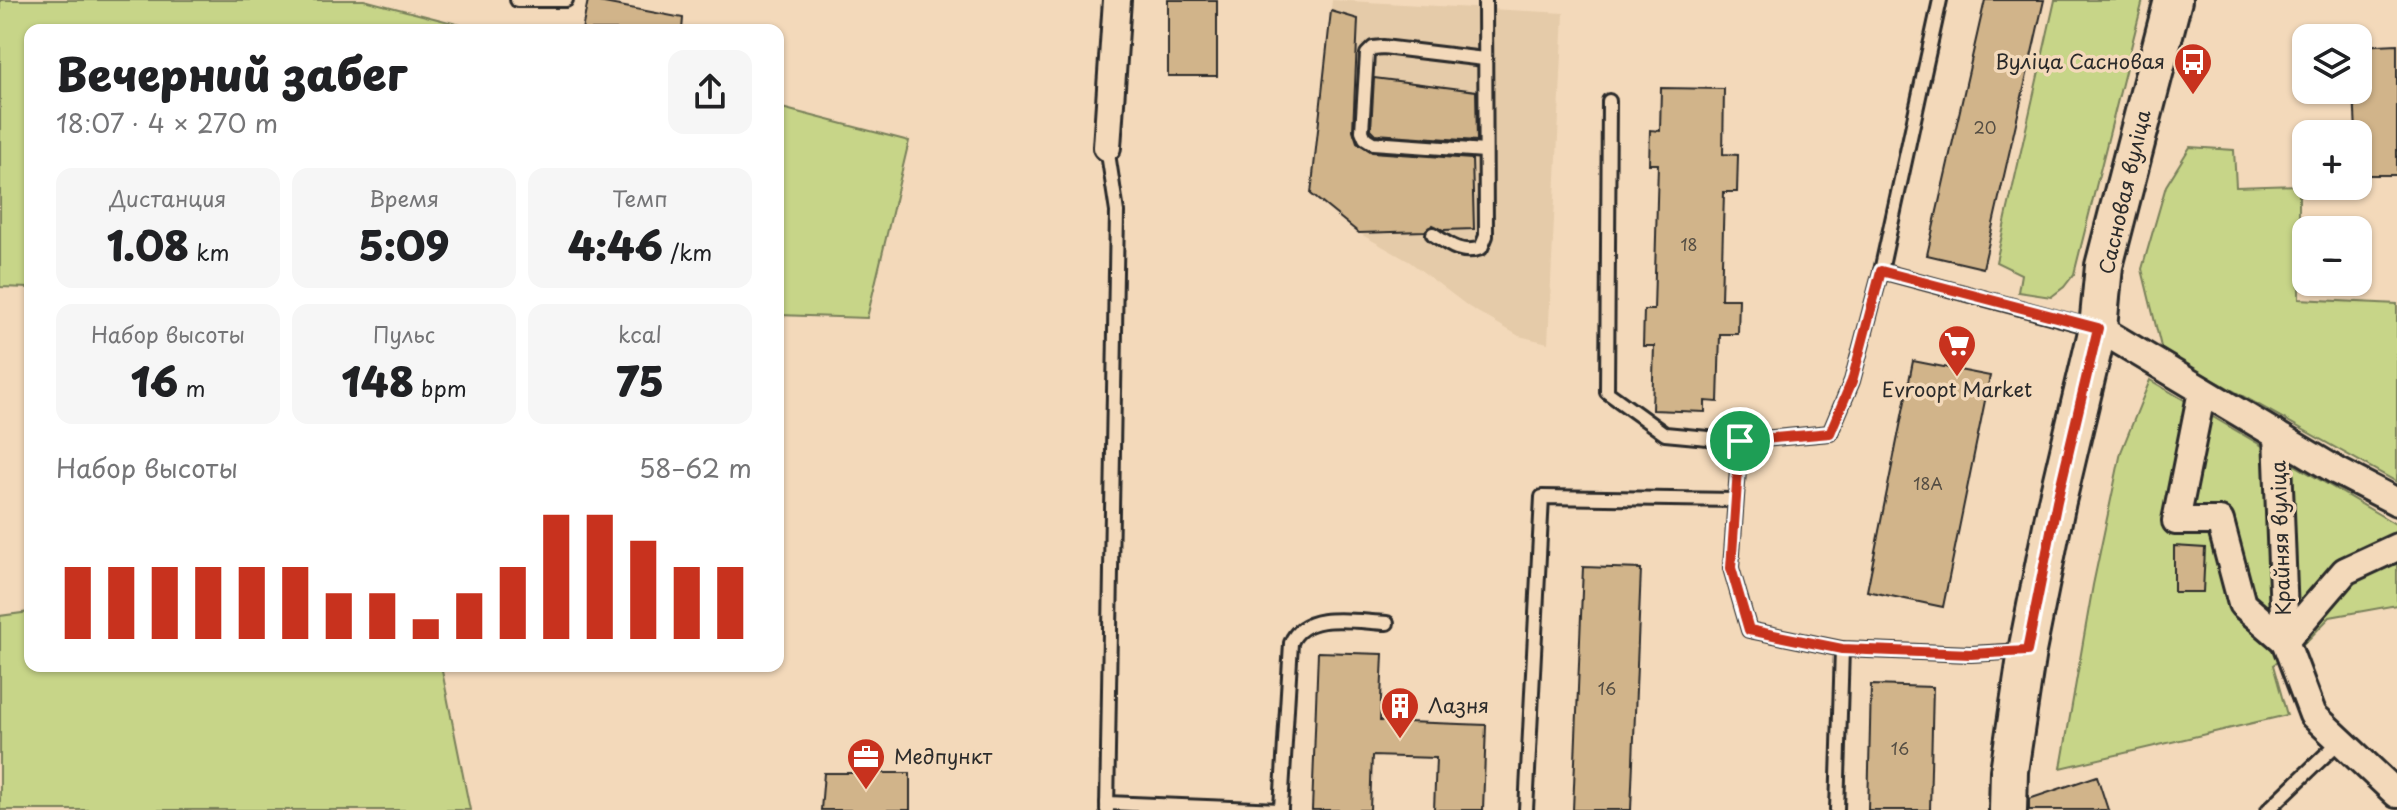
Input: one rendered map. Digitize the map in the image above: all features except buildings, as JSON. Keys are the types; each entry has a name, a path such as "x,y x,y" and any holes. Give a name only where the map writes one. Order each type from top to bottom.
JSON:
{"main road":[{"name":"Сасновая вуліца","path":"2008,810 2009,771 2027,651 2057,501 2098,328 2104,266 2173,0"}],"street":[{"path":"1107,147 1117,0"},
{"path":"2098,328 2337,471 2397,502"},
{"name":"Крайняя вуліца","path":"2202,391 2176,521 2220,521 2242,604 2285,641"},
{"name":"Крайняя вуліца","path":"2277,435 2285,641 2313,715 2397,794"},
{"path":"2285,641 2345,571 2397,547"}],"lane":[{"path":"517,0 566,0"},
{"path":"1433,234 1454,248 1469,252 1481,248 1486,236 1485,0"},
{"path":"1609,101 1607,392 1665,434 1740,441 1830,433 1852,381 1881,271 1940,0"},
{"path":"1484,59 1373,48 1367,54 1362,131 1365,138 1373,143 1485,151"},
{"path":"1107,147 1117,212 1107,807 1281,809 1291,643 1295,632 1303,626 1319,622 1387,623"},
{"path":"1881,271 2098,328"},
{"path":"1740,441 1731,568 1749,630 1842,649 1971,654 2027,651"},
{"path":"1526,810 1542,497 1735,500"},
{"path":"1837,810 1842,649"},
{"path":"2268,810 2340,741"}],"shaded area":[{"path":"1332,0 1564,13 1548,343 1519,336 1469,307 1410,262 1359,233 1311,194"}],"green space":[{"path":"0,0 364,0 457,24 24,24 24,288 0,287"},
{"path":"2055,0 2143,0 2074,274 2051,297 2018,292 2021,274 1996,262"},
{"path":"784,109 909,141 867,318 784,315"},
{"path":"2190,147 2234,150 2236,187 2292,185 2292,200 2299,200 2299,216 2292,216 2292,296 2299,296 2299,299 2397,304 2397,482 2162,351 2142,269 2166,186"},
{"path":"2150,380 2397,525 2397,605 2330,617 2304,644 2273,665 2287,715 2061,768 2093,585 2121,452"},
{"path":"24,613 24,672 442,672 470,810 0,810 0,616"}],"place":[{"name":"Вуліца Сасновая","path":"2193,96"},
{"name":"Evroopt Market","path":"1957,378"},
{"name":"Лазня","path":"1400,740"},
{"name":"Медпункт","path":"866,791"}],"route":[{"path":"1881,271 2098,328 2057,501 2027,651 1971,654 1842,649 1749,630 1731,568 1740,441 1830,433 1852,381 1881,271"}]}
